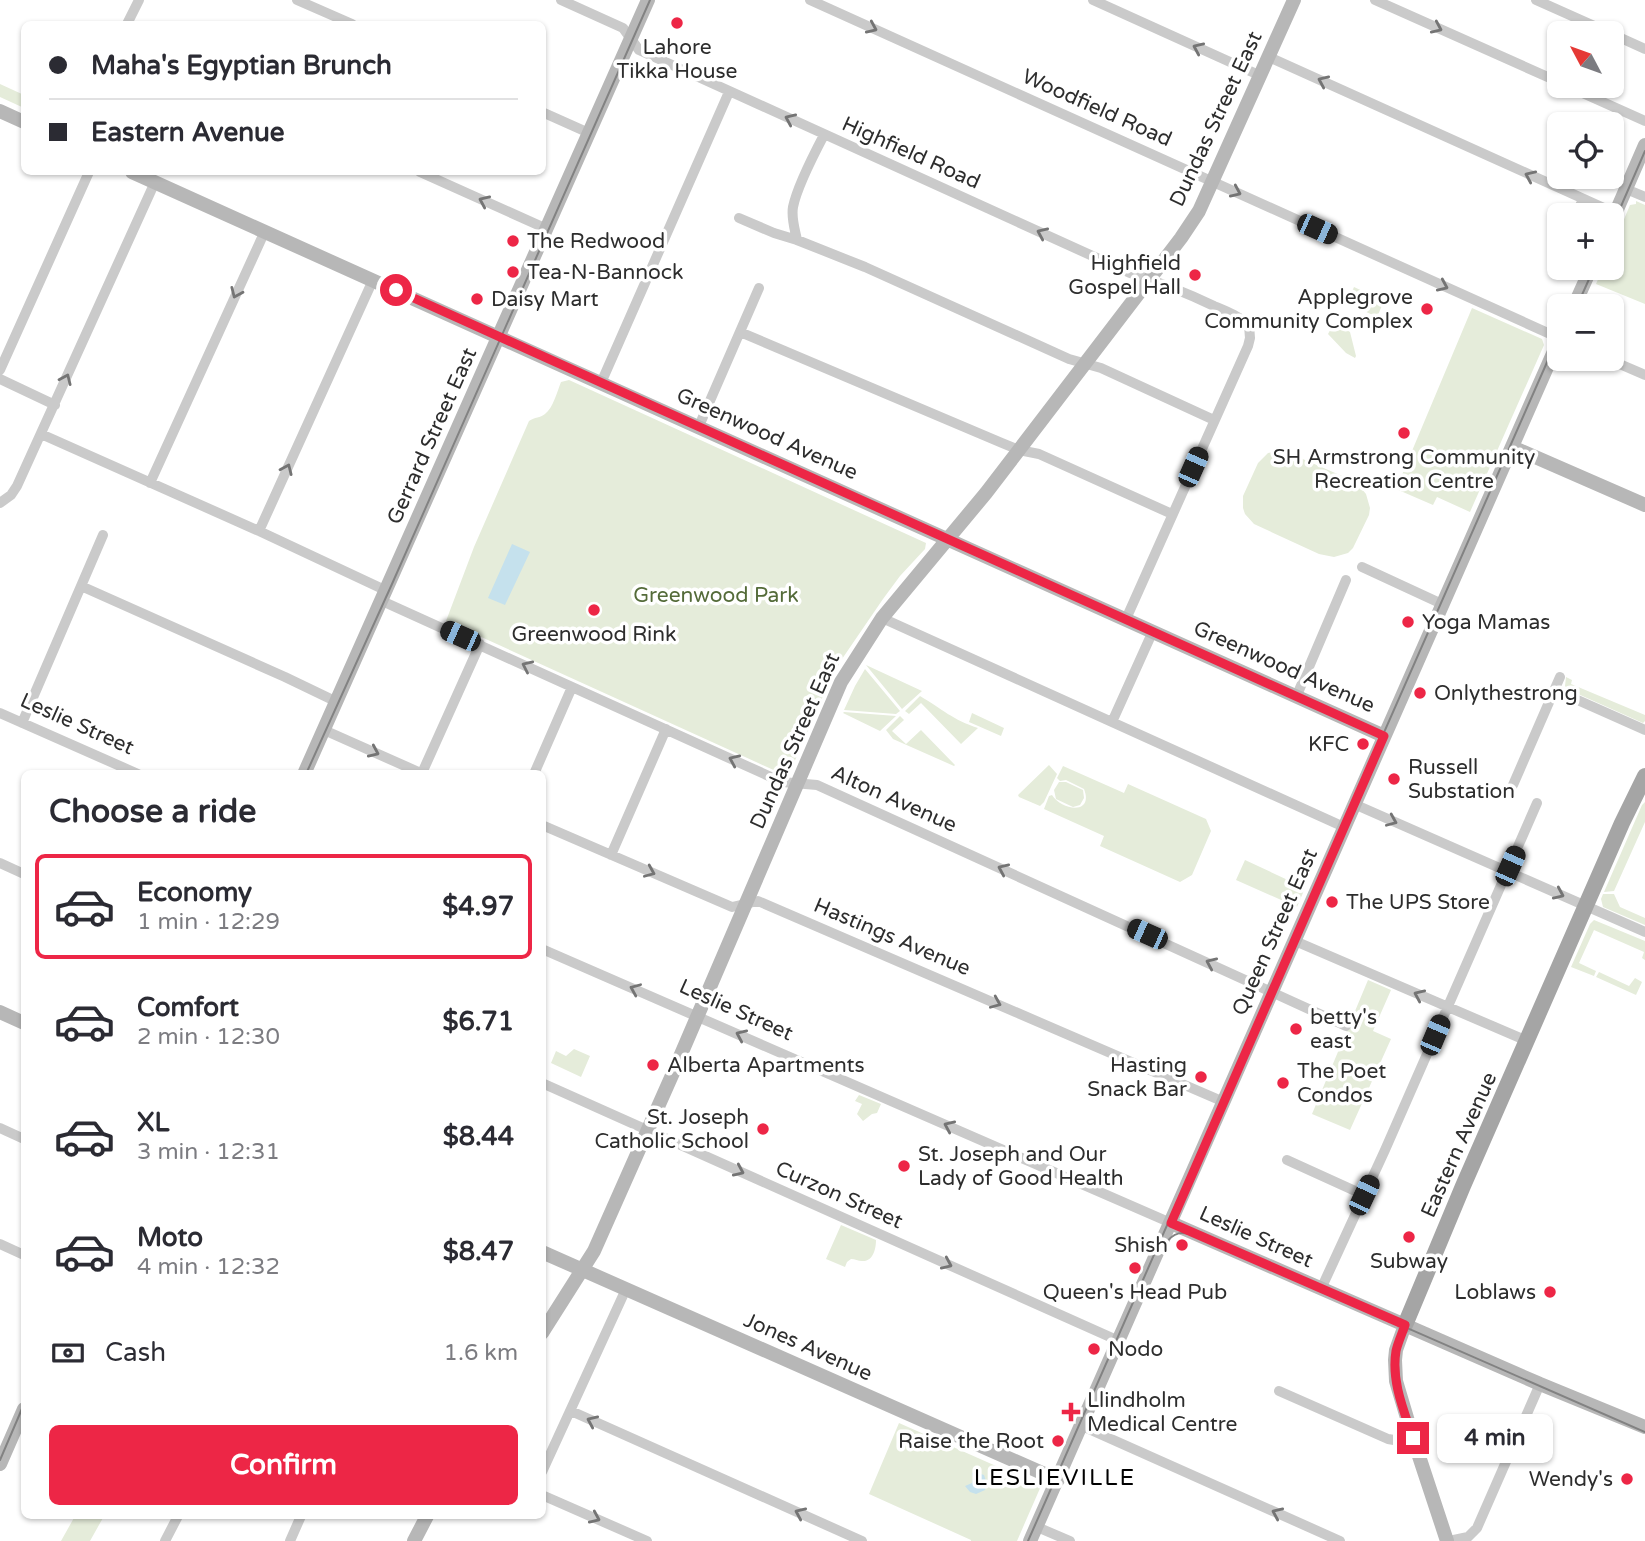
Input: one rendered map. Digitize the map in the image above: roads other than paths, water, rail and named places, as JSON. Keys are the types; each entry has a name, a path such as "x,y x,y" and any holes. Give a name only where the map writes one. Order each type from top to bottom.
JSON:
{"main road":[{"name":"Eastern Avenue","path":"1405,1325 1453,1208 1645,776"}],"street":[{"path":"128,21 139,0"},
{"path":"297,0 345,21"},
{"name":"Highfield Road","path":"561,0 623,28 639,50 1130,273 1167,285 1243,319 1250,330 1248,346 1214,420"},
{"name":"Gerrard Street East","path":"306,770 648,0"},
{"name":"Woodfield Road","path":"810,0 1547,334"},
{"path":"1093,0 1261,76"},
{"name":"Dundas Street East","path":"546,1328 594,1251 841,682 882,618 986,493 1199,211 1294,0"},
{"path":"1375,0 1547,77"},
{"path":"1536,0 1582,21"},
{"path":"1624,40 1645,49"},
{"path":"1269,57 1590,203"},
{"path":"601,383 729,92"},
{"path":"1594,98 1645,121"},
{"path":"0,111 21,121"},
{"path":"546,114 589,133"},
{"path":"797,240 792,209 824,135"},
{"path":"1620,203 1645,145"},
{"path":"0,370 88,175"},
{"name":"Greenwood Avenue","path":"139,175 1384,736"},
{"path":"427,175 547,229"},
{"path":"0,503 11,495 17,486 155,182"},
{"path":"1626,189 1645,197"},
{"path":"1581,203 1583,199"},
{"path":"739,218 865,267 1069,359 1101,368 1214,420 1126,619"},
{"path":"150,483 265,231"},
{"path":"259,531 373,279"},
{"path":"699,426 760,288"},
{"path":"740,332 1019,450 1039,454 1172,514"},
{"path":"1624,366 1645,375"},
{"name":"Queen Street East","path":"1030,1541 1547,367"},
{"path":"0,379 55,405"},
{"name":"Alton Avenue","path":"41,434 259,531 480,644 572,687 782,782 817,785 1346,1026"},
{"path":"1512,447 1645,505"},
{"path":"22,723 103,535"},
{"path":"1362,567 1442,604"},
{"path":"1297,695 1346,580"},
{"path":"81,586 337,702"},
{"path":"882,618 1344,827"},
{"path":"1112,722 1153,631"},
{"path":"423,770 480,644"},
{"path":"1513,785 1560,677"},
{"path":"536,770 572,687"},
{"path":"1555,690 1645,730"},
{"name":"Leslie Street","path":"0,713 129,770"},
{"path":"611,855 666,729"},
{"path":"324,730 415,770"},
{"path":"1321,1289 1537,803"},
{"path":"1354,804 1645,932"},
{"name":"Hastings Avenue","path":"546,827 732,907 758,901 1224,1102"},
{"path":"0,863 21,873"},
{"path":"1295,941 1527,1041"},
{"name":"Leslie Street","path":"546,951 1540,1384 1645,1427"},
{"path":"0,1013 21,1022"},
{"name":"Curzon Street","path":"546,1085 1119,1340"},
{"path":"0,1128 21,1138"},
{"path":"1287,1160 1364,1195"},
{"path":"0,1244 21,1254"},
{"name":"Jones Avenue","path":"546,1254 1058,1480"},
{"path":"546,1464 626,1289"},
{"name":"Eastern Avenue","path":"1405,1325 1396,1350 1396,1381 1448,1541"},
{"path":"1448,1541 1468,1537 1477,1528 1540,1384"},
{"path":"1279,1391 1388,1440 1413,1438"},
{"path":"571,1411 862,1541"},
{"path":"0,1464 21,1416"},
{"path":"1082,1426 1339,1541"},
{"path":"546,1497 647,1541"},
{"path":"165,1541 176,1519"},
{"path":"290,1541 300,1519"},
{"path":"414,1541 425,1519"},
{"path":"1037,1527 1069,1541"}],"water":[{"path":"512,544 530,552 505,605 488,598"},
{"path":"972,1473 984,1475 987,1484 985,1490 976,1494 965,1486 972,1483"}],"tram line":[{"path":"308,770 650,0"},
{"path":"1622,203 1645,151"},
{"path":"1582,294 1589,280"},
{"path":"1028,1541 1547,362"},
{"path":"1163,1247 1171,1237 1179,1233 1199,1237 1645,1432"},
{"path":"0,1460 21,1411"}],"place":[{"name":"Lahore Tikka House","path":"677,23"},
{"name":"The Redwood","path":"513,241"},
{"name":"Tea-N-Bannock","path":"513,272"},
{"name":"Highfield Gospel Hall","path":"1195,275"},
{"name":"Daisy Mart","path":"477,299"},
{"name":"Applegrove Community Complex","path":"1427,309"},
{"name":"SH Armstrong Community Recreation Centre","path":"1404,433"},
{"name":"Greenwood Rink","path":"594,610"},
{"name":"Yoga Mamas","path":"1408,622"},
{"name":"Onlythestrong","path":"1420,693"},
{"name":"KFC","path":"1363,744"},
{"name":"Russell Substation","path":"1394,779"},
{"name":"The UPS Store","path":"1332,902"},
{"name":"betty's east","path":"1296,1029"},
{"name":"Alberta Apartments","path":"653,1065"},
{"name":"Hasting Snack Bar","path":"1201,1077"},
{"name":"The Poet Condos","path":"1283,1083"},
{"name":"St. Joseph Catholic School","path":"763,1129"},
{"name":"St. Joseph and Our Lady of Good Health","path":"904,1166"},
{"name":"Subway","path":"1409,1237"},
{"name":"Shish","path":"1182,1245"},
{"name":"Queen's Head Pub","path":"1135,1268"},
{"name":"Loblaws","path":"1550,1292"},
{"name":"Nodo","path":"1094,1349"},
{"name":"Llindholm Medical Centre","path":"1071,1412"},
{"name":"Raise the Root","path":"1058,1441"},
{"name":"Wendy's","path":"1627,1479"}],"district":[{"name":"LESLIEVILLE","path":"1055,1478"}],"park label":[{"name":"Greenwood Park","path":"716,595"}]}
